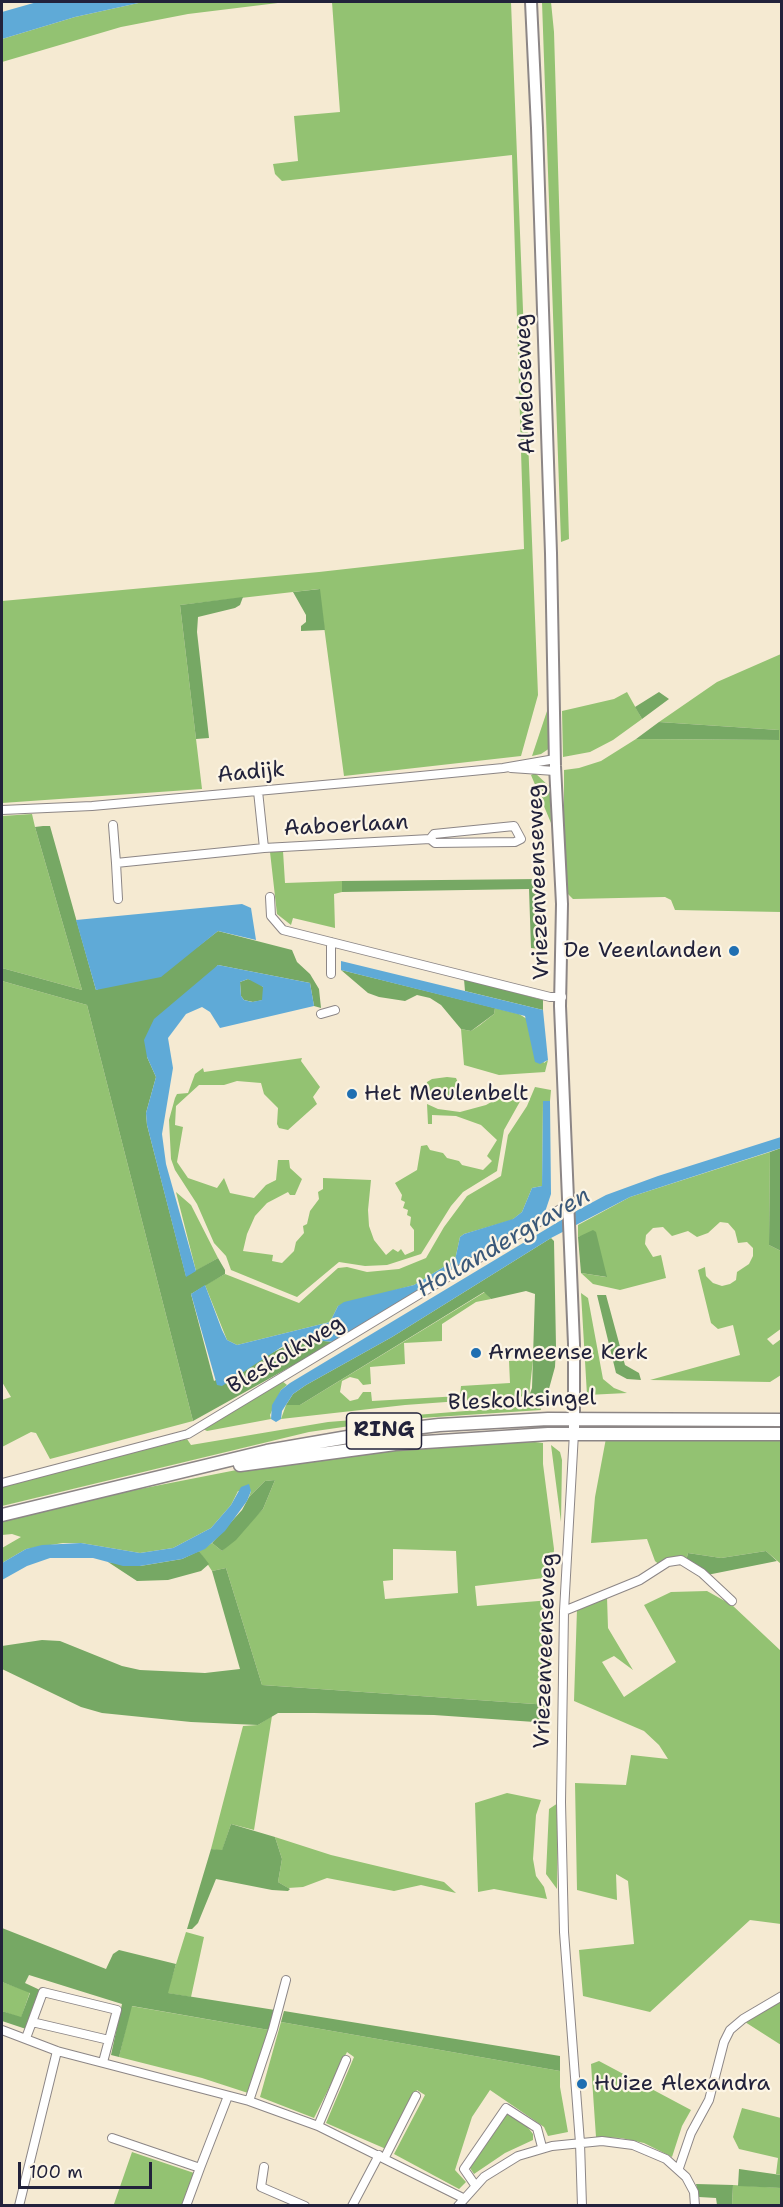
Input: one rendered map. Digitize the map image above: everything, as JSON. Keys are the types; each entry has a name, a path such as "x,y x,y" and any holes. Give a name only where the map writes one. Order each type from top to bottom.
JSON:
{"main road":[{"name":"Bleskolksingel","path":"2,1515 197,1470 267,1451 371,1433 439,1425 574,1419 782,1420"},
{"name":"Bleskolksingel","path":"197,1470 394,1444 574,1433 782,1434"}],"street":[{"name":"Almeloseweg","path":"531,2 551,553 555,765"},
{"name":"Aadijk","path":"2,810 92,806 555,765"},
{"name":"Vriezenveenseweg","path":"555,765 562,904 562,1071 565,1098 574,1419 564,1611 561,1802 564,1932 580,2143 582,2205"},
{"name":"Aaboerlaan","path":"258,791 264,848"},
{"path":"113,825 118,898"},
{"name":"Aaboerlaan","path":"116,863 264,848 430,839 435,843 515,842 521,839 514,826 434,834 430,839"},
{"path":"270,897 271,916 283,930 550,997 562,997"},
{"path":"331,942 331,974"},
{"path":"321,1014 335,1010"},
{"name":"Bleskolkweg","path":"2,1483 188,1434 567,1210"},
{"path":"564,1611 640,1580 668,1562 681,1560 702,1573 732,1601"},
{"path":"249,2101 273,2029 286,1980"},
{"path":"26,2038 43,1992 117,2010 104,2062"},
{"path":"679,2168 691,2133 709,2100 724,2042 730,2030 743,2019 782,1996"},
{"path":"33,2022 110,2040"},
{"path":"2,2030 57,2051 249,2101 318,2126 463,2198"},
{"path":"19,2205 57,2051"},
{"path":"318,2126 346,2060"},
{"path":"186,2205 228,2096"},
{"path":"352,2205 416,2096"},
{"path":"475,2185 464,2169 506,2108 537,2128 542,2147"},
{"path":"112,2138 200,2168"},
{"path":"458,2205 475,2185 518,2156 542,2147 602,2141 633,2145 666,2158 679,2168 694,2192 695,2205"},
{"path":"264,2167 261,2187 305,2205"}],"green space":[{"path":"143,2 286,2 188,14 121,27 2,62 2,39 75,17"},
{"path":"332,2 511,2 538,695 521,756 344,776 319,589 180,605 202,789 2,803 2,601 319,572 524,549 512,155 282,181 275,174 273,164 298,161 294,116 340,112"},
{"path":"542,2 551,2 554,32 569,539 561,542"},
{"path":"320,589 325,630 301,631 301,626 306,622 306,615 293,592"},
{"path":"243,597 240,605 235,608 198,617 197,632 209,738 196,739 180,605"},
{"path":"781,654 781,912 675,910 671,900 665,897 573,899 568,894 564,840 564,770 601,761 636,739 779,740 779,730 659,722 717,682"},
{"path":"627,692 642,719 613,740 590,752 563,757 562,711 614,699"},
{"path":"659,692 669,699 642,719 635,707"},
{"path":"548,708 550,748 541,754 532,756"},
{"path":"659,722 779,730 779,740 636,739"},
{"path":"535,773 550,787 551,823 531,775"},
{"path":"32,814 82,990 2,968 2,816"},
{"path":"50,826 96,990 196,948 218,931 292,950 297,962 310,974 319,989 321,1008 314,1006 310,983 218,965 147,1057 156,1077 146,1113 147,1125 186,1276 218,1258 225,1270 225,1274 191,1294 214,1381 300,1339 335,1342 193,1421 87,1005 2,981 2,968 82,990 35,827"},
{"path":"283,851 285,883 342,881 342,892 334,894 335,928 293,918 291,925 277,914 270,852"},
{"path":"541,879 541,949 531,948 529,889 342,892 342,881"},
{"path":"341,970 495,1008 494,1014 471,1031 461,1029 441,1005 430,998 417,995 405,1001 379,997 368,993"},
{"path":"248,979 258,982 263,987 263,1000 253,1002 244,1000 241,996 240,982"},
{"path":"464,979 543,1000 543,1010 465,991"},
{"path":"2,981 87,1005 193,1421 50,1459 36,1433 31,1432 2,1447 2,1400 11,1397 2,1382"},
{"path":"495,1008 519,1014 527,1019 544,1063 548,1060 545,1072 499,1075 464,1065 461,1029 471,1031 494,1014"},
{"path":"302,1058 301,1061 320,1087 313,1097 317,1104 288,1130 279,1128 278,1108 264,1094 261,1083 237,1081 224,1085 199,1085 176,1106 175,1125 183,1127 177,1162 188,1178 217,1188 224,1178 230,1193 254,1198 266,1185 276,1180 278,1160 289,1160 290,1168 302,1179 295,1195 290,1195 288,1192 267,1203 255,1216 247,1234 243,1251 273,1255 272,1261 282,1263 294,1251 296,1242 304,1233 303,1226 307,1224 310,1211 319,1199 318,1192 323,1189 323,1178 371,1180 368,1210 369,1226 374,1240 386,1255 393,1249 398,1252 401,1249 405,1255 414,1251 414,1230 410,1225 411,1217 407,1215 408,1210 403,1208 405,1202 401,1200 402,1195 395,1183 417,1170 421,1146 427,1145 430,1150 443,1153 447,1158 459,1161 462,1165 483,1170 492,1161 487,1156 497,1140 481,1125 456,1116 432,1115 432,1124 428,1124 427,1104 438,1109 460,1112 486,1105 514,1089 527,1089 504,1130 497,1171 463,1192 451,1206 421,1254 387,1265 365,1266 339,1262 297,1297 231,1270 226,1256 214,1243 197,1204 175,1170 171,1159 169,1120 177,1094 188,1093 195,1074 203,1068 204,1072"},
{"path":"456,1078 465,1099 445,1099 426,1089 427,1082 432,1079"},
{"path":"535,1087 551,1090 550,1101 543,1101 542,1186 532,1188 522,1212 512,1220 464,1234 460,1237 455,1260 414,1285 338,1306 330,1322 237,1345 227,1340 205,1285 225,1274 299,1303 338,1268 347,1267 367,1272 399,1269 426,1258 444,1227 467,1196 501,1176 508,1135 527,1106"},
{"path":"781,1148 781,1251 769,1245 770,1152"},
{"path":"770,1152 769,1245 781,1251 782,1328 767,1339 773,1345 781,1339 781,1375 770,1382 650,1380 740,1355 733,1325 718,1329 711,1323 698,1270 705,1267 706,1276 713,1283 722,1286 730,1284 736,1280 737,1272 749,1264 753,1256 753,1248 747,1242 738,1243 735,1231 728,1223 720,1222 708,1233 697,1237 688,1231 672,1236 663,1227 653,1228 646,1235 645,1244 653,1257 661,1255 666,1278 620,1290 593,1284 581,1273 606,1277 595,1232 578,1237 578,1225 630,1197"},
{"path":"176,1192 191,1205 218,1258 196,1271"},
{"path":"593,1230 596,1232 607,1277 581,1273 578,1237"},
{"path":"551,1238 554,1241 556,1346 555,1367 547,1396 529,1396 532,1388 535,1294 526,1291 491,1299 484,1292 300,1405 286,1405 293,1394 306,1385 392,1337"},
{"path":"485,1292 491,1299 476,1302 442,1324 442,1341 404,1343 405,1364 370,1367 371,1384 363,1385 358,1379 350,1377 342,1381 340,1392 350,1401 358,1399 363,1392 371,1392 372,1401 460,1396 461,1386 510,1383 509,1361 533,1360 529,1396 405,1405 281,1419 286,1405 300,1405"},
{"path":"581,1293 588,1298 603,1379 614,1388 627,1393 587,1395"},
{"path":"597,1295 606,1295 625,1365 639,1373 641,1380 627,1379 616,1373"},
{"path":"282,1381 287,1385 281,1390 270,1415 271,1419 207,1431 203,1429"},
{"path":"541,1405 541,1410 391,1420 309,1432 2,1506 2,1485 187,1439 191,1445 328,1422"},
{"path":"607,1433 781,1441 781,1564 766,1551 721,1558 688,1553 686,1561 677,1560 663,1568 655,1561 647,1539 591,1543 595,1497"},
{"path":"543,1443 543,1464 554,1549 552,1577 475,1586 477,1606 551,1600 549,1705 262,1685 226,1568 212,1571 199,1551 212,1543 222,1551 263,1509 275,1480 265,1481 249,1497 251,1491 238,1491 231,1505 211,1528 173,1548 140,1553 81,1543 63,1543 26,1549 2,1563 2,1548 21,1537 12,1534 2,1535 2,1521 94,1498 267,1464 395,1447","holes":["393,1549 456,1551 458,1593 385,1599 383,1581 393,1580"]},
{"path":"551,1445 560,1452 562,1460 561,1522"},
{"path":"275,1480 263,1509 236,1540 222,1551 212,1543 265,1481"},
{"path":"199,1551 209,1564 201,1571 168,1580 137,1581 108,1562 140,1566 182,1559"},
{"path":"766,1551 777,1561 707,1575 686,1561 688,1553 721,1558"},
{"path":"226,1568 262,1685 549,1705 549,1723 434,1715 314,1713 278,1713 258,1725 191,1722 102,1713 81,1707 2,1669 2,1646 42,1640 60,1641 122,1666 140,1670 205,1673 240,1669 212,1571"},
{"path":"707,1591 732,1605 781,1651 781,1924 750,1920 650,2012 583,1996 579,1950 634,1944 628,1881 616,1874 617,1900 577,1890 575,1783 626,1785 631,1755 668,1759 659,1745 644,1731 574,1701 577,1609 607,1597 608,1628 633,1670 614,1656 602,1662 624,1697 676,1662 644,1605 671,1592"},
{"path":"272,1716 254,1830 231,1824 222,1851 211,1849 243,1726 258,1725"},
{"path":"507,1793 541,1800 536,1815 533,1859 536,1876 544,1887 547,1899 494,1889 478,1892 475,1803"},
{"path":"558,1803 557,1889 546,1874 549,1809"},
{"path":"231,1824 275,1837 282,1859 278,1882 290,1889 288,1891 272,1890 216,1879 198,1923 192,1929 187,1929 211,1849 222,1850"},
{"path":"275,1837 331,1855 444,1882 456,1893 421,1885 394,1891 327,1878 303,1887 288,1888 278,1882 282,1859"},
{"path":"2,1928 106,1969 113,1954 119,1950 176,1964 168,1993 275,2010 269,2030 132,2006 119,2057 111,2055 122,2004 29,1975 25,1983 40,1990 26,2029 2,2021 2,2011 21,2017 30,1993 2,1982"},
{"path":"186,1932 204,1937 191,1997 167,1993"},
{"path":"2,1982 30,1992 21,2018 2,2011"},
{"path":"781,2001 781,2045 745,2022"},
{"path":"131,2006 269,2030 248,2093 202,2078 119,2057"},
{"path":"284,2011 560,2056 560,2071 281,2022"},
{"path":"281,2022 560,2071 560,2087 568,2132 548,2136 544,2127 490,2090 472,2117 455,2170 466,2182 459,2189 394,2154 425,2095 417,2090 386,2149 326,2123 354,2057 347,2052 314,2118 260,2097"},
{"path":"599,2061 691,2110 682,2126 672,2157 644,2143 621,2138 596,2137 591,2064"},
{"path":"742,2108 781,2118 781,2175 776,2174 778,2158 739,2149 733,2137"},
{"path":"507,2114 526,2125 533,2134 533,2140 505,2153 474,2174 470,2168"},
{"path":"132,2152 194,2173 183,2205 114,2204"},
{"path":"739,2169 781,2175 781,2188 738,2186"},
{"path":"696,2184 733,2185 732,2205 717,2205 716,2198 699,2197"},
{"path":"733,2185 781,2188 781,2205 732,2206"}],"water":[{"path":"37,2 143,2 75,17 2,39 2,12"},
{"path":"242,904 251,908 256,940 218,931 161,977 96,990 76,920"},
{"path":"341,961 543,1010 548,1060 540,1064 535,1062 525,1016 341,970"},
{"path":"218,965 310,983 314,1006 220,1028 210,1012 202,1007 186,1014 168,1038 173,1068 162,1134 166,1164 196,1271 186,1277 147,1125 146,1113 156,1077 147,1057 144,1040 154,1019","holes":["248,979 263,987 262,1000 252,1002 244,1000 241,996 240,982"]},
{"path":"543,1101 550,1101 551,1194 545,1212 517,1232 335,1342 300,1339 283,1346 222,1386 217,1385 191,1294 205,1285 227,1340 237,1345 330,1322 338,1306 344,1302 414,1285 455,1260 460,1237 513,1219 522,1212 532,1188 542,1186"},
{"path":"781,1137 781,1148 630,1197 551,1238 392,1337 306,1385 293,1394 282,1411 281,1419 276,1422 271,1419 272,1405 281,1390 290,1383 578,1210 606,1195 658,1176"},
{"path":"249,1484 251,1491 247,1501 225,1531 205,1549 182,1559 140,1566 123,1566 93,1558 50,1558 27,1566 2,1580 2,1563 26,1549 42,1545 81,1543 140,1553 173,1548 211,1528 231,1505 241,1487"}],"place":[{"name":"De Veenlanden","path":"734,951"},
{"name":"Het Meulenbelt","path":"352,1094"},
{"name":"Armeense Kerk","path":"476,1353"},
{"name":"Huize Alexandra","path":"582,2084"}],"water label":[{"name":"Hollandergraven","path":"504,1243"}]}
